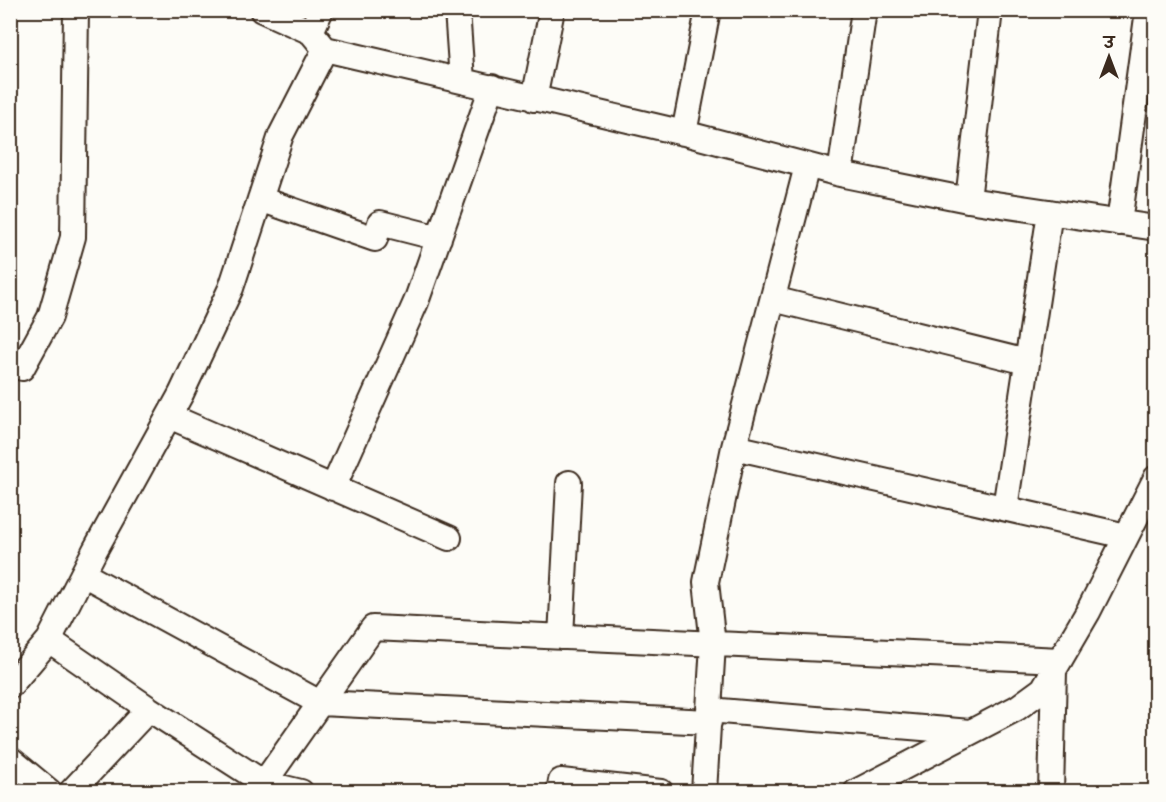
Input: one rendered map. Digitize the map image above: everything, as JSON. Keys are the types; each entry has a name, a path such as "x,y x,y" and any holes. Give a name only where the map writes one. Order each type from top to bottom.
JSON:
{"street":[{"path":"22,368 50,317 73,237 76,10"},
{"path":"262,10 462,80 684,133 807,166 968,200 1155,228"},
{"path":"457,10 462,80"},
{"path":"534,99 552,10"},
{"path":"684,133 708,10"},
{"path":"840,174 864,10"},
{"path":"968,200 990,10"},
{"path":"1119,222 1148,10"},
{"path":"10,686 49,640 169,416 231,288 281,135 319,30"},
{"path":"333,488 416,302 492,87"},
{"path":"705,792 713,644 706,582 734,447 807,166"},
{"path":"260,199 375,239 380,223 439,238"},
{"path":"1005,508 1050,212"},
{"path":"773,299 1027,362"},
{"path":"169,416 449,538"},
{"path":"734,447 1126,536"},
{"path":"856,792 1017,708 1043,689 1088,612 1155,478"},
{"path":"561,637 569,483"},
{"path":"83,574 320,703 709,716 970,732"},
{"path":"264,783 373,628 713,644 1057,665"},
{"path":"49,640 149,709 264,783 301,792"},
{"path":"1050,792 1057,665"},
{"path":"71,792 149,709"},
{"path":"10,759 50,792"},
{"path":"559,792 561,781 661,792"}]}
